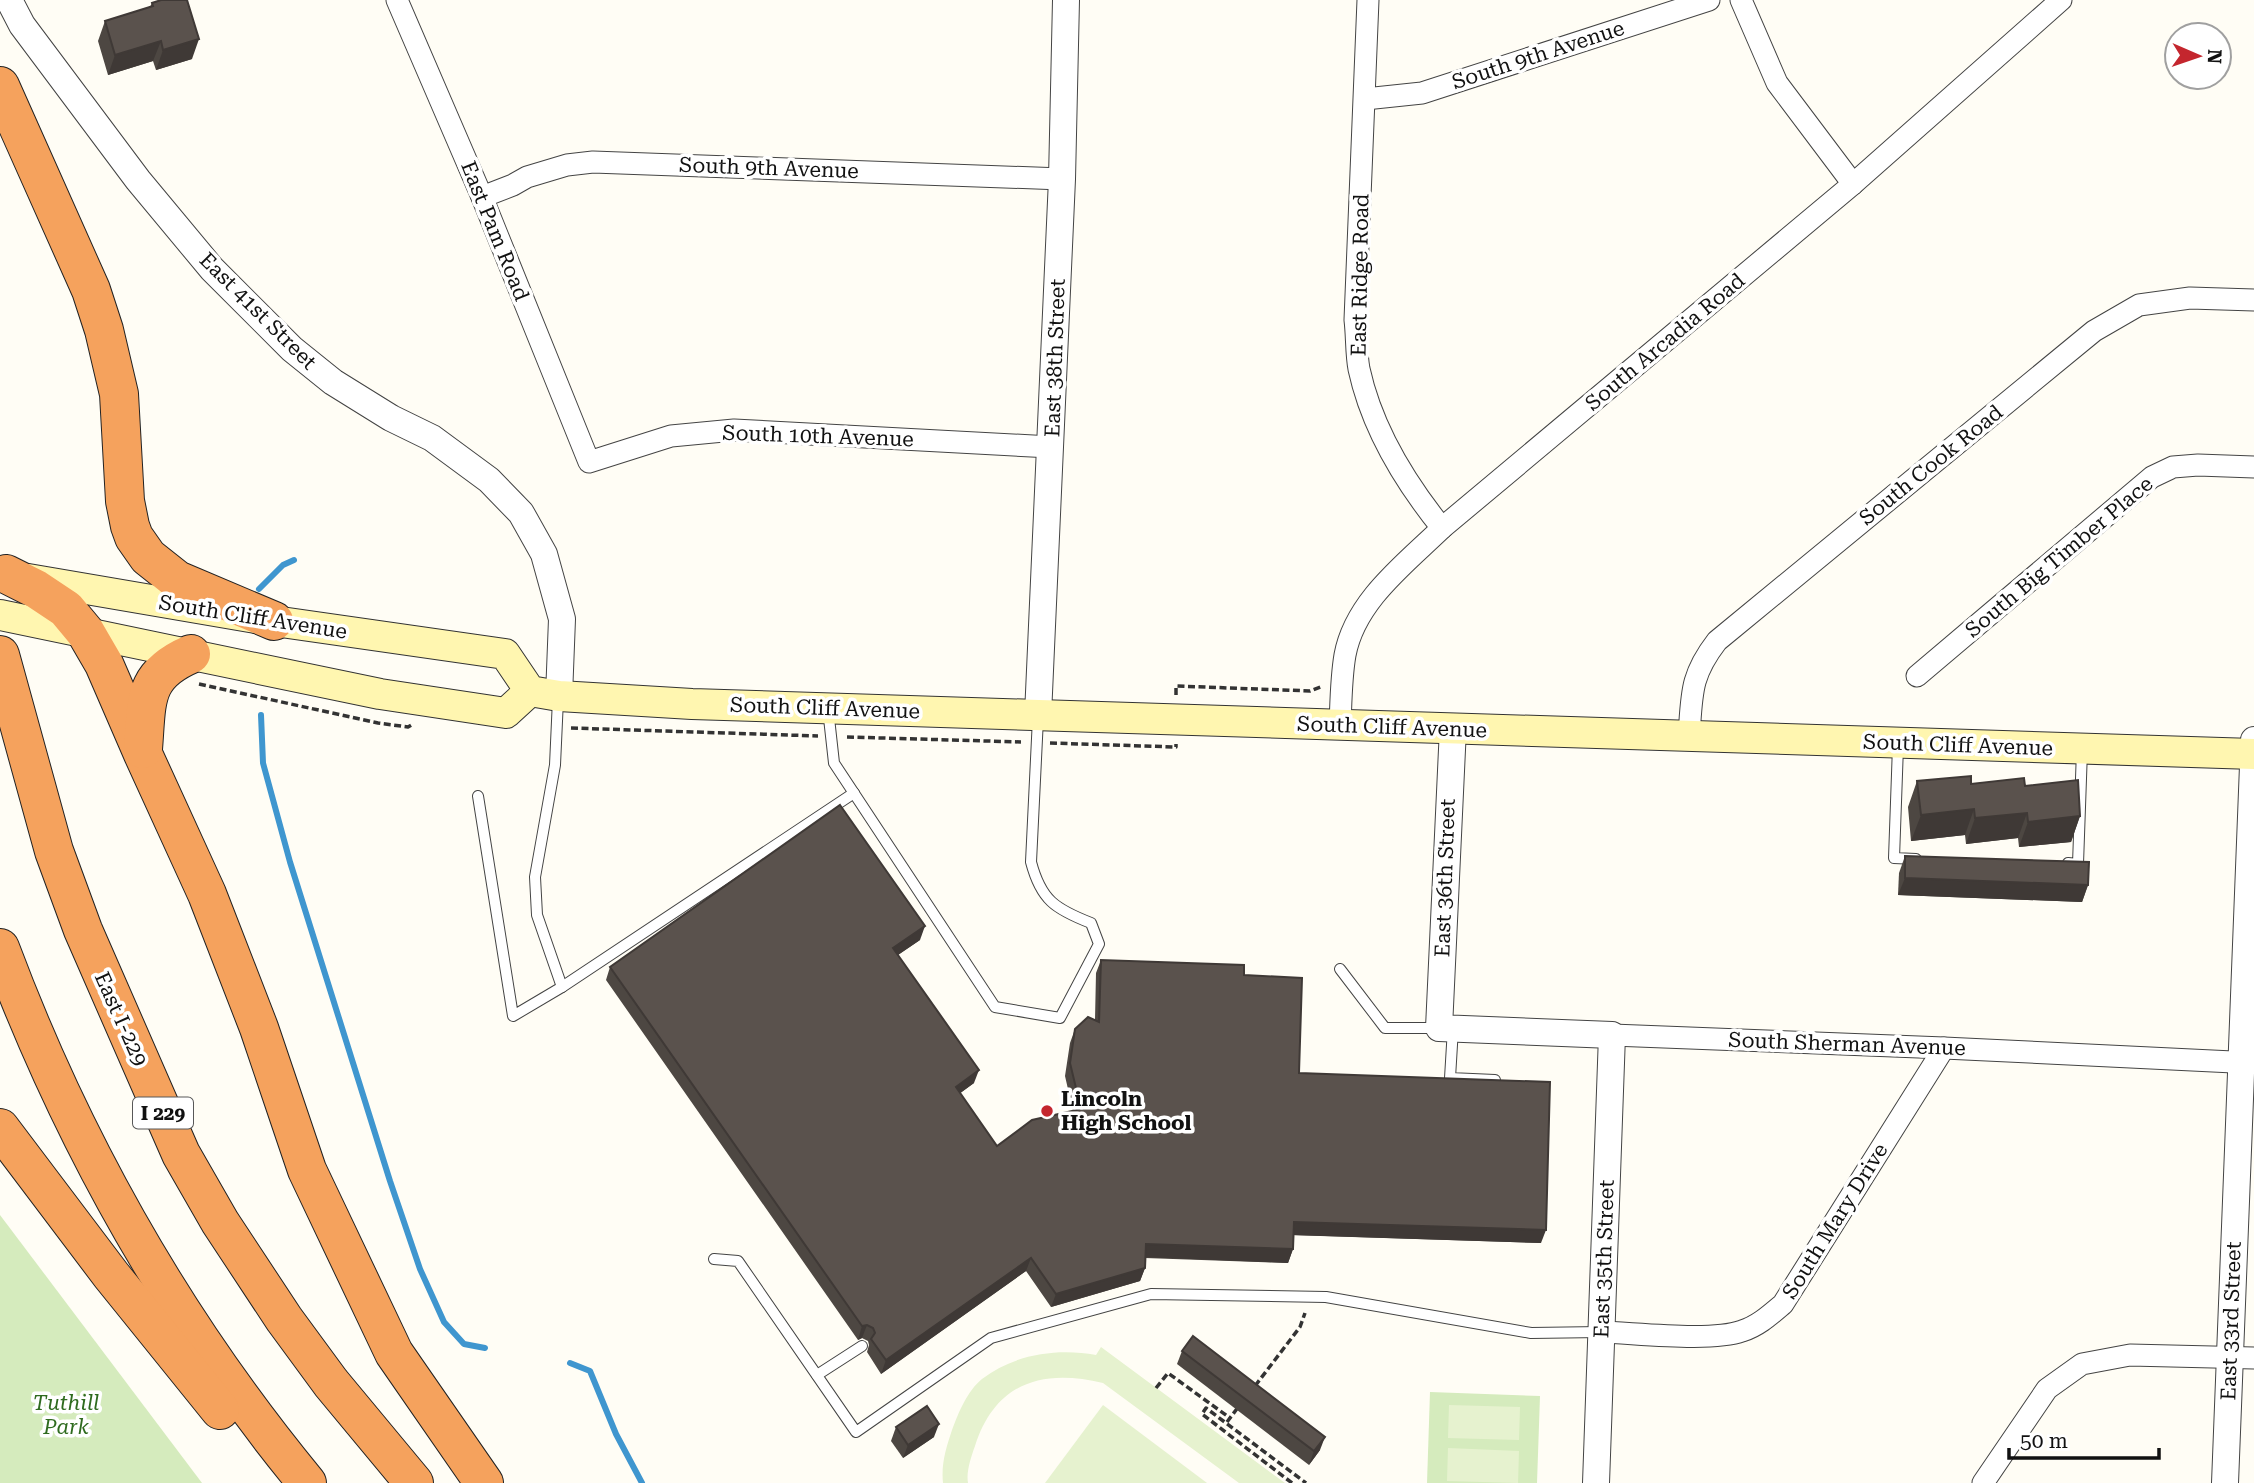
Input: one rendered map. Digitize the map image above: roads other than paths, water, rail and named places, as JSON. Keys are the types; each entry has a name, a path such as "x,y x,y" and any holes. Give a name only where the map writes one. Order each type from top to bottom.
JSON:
{"highway":[{"path":"0,86 91,290 104,330 120,394 125,501 134,537 149,557 177,580 274,621"},
{"path":"3,574 52,598 66,609 86,633 104,664 207,894 259,1028 307,1170 394,1353 484,1483"},
{"path":"143,754 146,706 151,686 172,662 191,654"},
{"name":"East I-229","path":"0,655 54,851 83,930 181,1154 220,1222 284,1319 331,1383 414,1483"},
{"path":"0,948 48,1069 118,1207 168,1292 224,1377 307,1483"},
{"path":"0,1128 111,1275 224,1415 283,1483"}],"main road":[{"name":"South Cliff Avenue","path":"3,574 274,621 505,654 544,693 692,704 829,722 1037,729 1340,726 1453,728 2254,754"},
{"path":"0,615 380,694 506,713 544,693"}],"street":[{"name":"East 41st Street","path":"9,0 22,24 138,180 212,269 283,340 333,382 391,418 432,438 489,480 521,513 544,554 562,619 544,693"},
{"name":"East Pam Road","path":"397,0 482,197 589,463"},
{"name":"East 38th Street","path":"1037,729 1062,178 1066,0"},
{"name":"East Ridge Road","path":"1368,0 1355,320 1359,368 1373,416 1390,452 1413,492 1442,528"},
{"name":"South 9th Avenue","path":"1365,99 1422,93 1709,0"},
{"path":"1741,0 1777,83 1853,184"},
{"name":"South Arcadia Road","path":"1340,726 1345,653 1362,613 1381,586 1442,528 1853,184 2061,0"},
{"name":"South 9th Avenue","path":"482,197 527,177 567,165 593,162 1062,178"},
{"name":"South Cook Road","path":"1689,736 1692,690 1701,662 1717,641 2094,331 2138,305 2190,298 2254,300"},
{"name":"South 10th Avenue","path":"589,463 671,436 734,430 1051,447"},
{"name":"South Big Timber Place","path":"1917,676 2151,477 2173,467 2254,467"},
{"name":"East 36th Street","path":"1446,1028 1453,728"},
{"name":"East 33rd Street","path":"2225,1483 2242,1358 2254,740"},
{"name":"South Sherman Avenue","path":"1446,1028 2248,1063"},
{"name":"East 35th Street","path":"1596,1483 1612,1035"},
{"name":"South Mary Drive","path":"1601,1332 1717,1336 1742,1332 1764,1321 1783,1304 1944,1048"},
{"path":"1983,1483 2047,1388 2082,1364 2130,1355 2242,1358"}],"lane":[{"path":"544,693 558,727 555,765 535,877 537,915 562,987"},
{"path":"829,722 834,763 995,1007 1060,1018 1099,944 1091,923 1065,913 1037,884 1031,862 1037,729"},
{"path":"1898,743 1894,858 1934,859"},
{"path":"2052,863 2078,864 2082,749"},
{"path":"478,796 513,1016 562,987 854,793"},
{"path":"1340,969 1385,1028 1446,1028 1450,1078 1495,1080"},
{"path":"713,1259 737,1261 856,1432 991,1338 1151,1294 1326,1297 1531,1333 1601,1332"},
{"path":"817,1375 862,1346"}],"waterway":[{"path":"259,589 283,565 294,560"},
{"path":"261,715 263,763 290,862 420,1269 444,1322 464,1344 485,1348"},
{"path":"570,1363 590,1371 616,1434 642,1483"}],"place":[{"name":"Lincoln High School","path":"1047,1111"}],"park label":[{"name":"Tuthill Park","path":"66,1415"}]}
